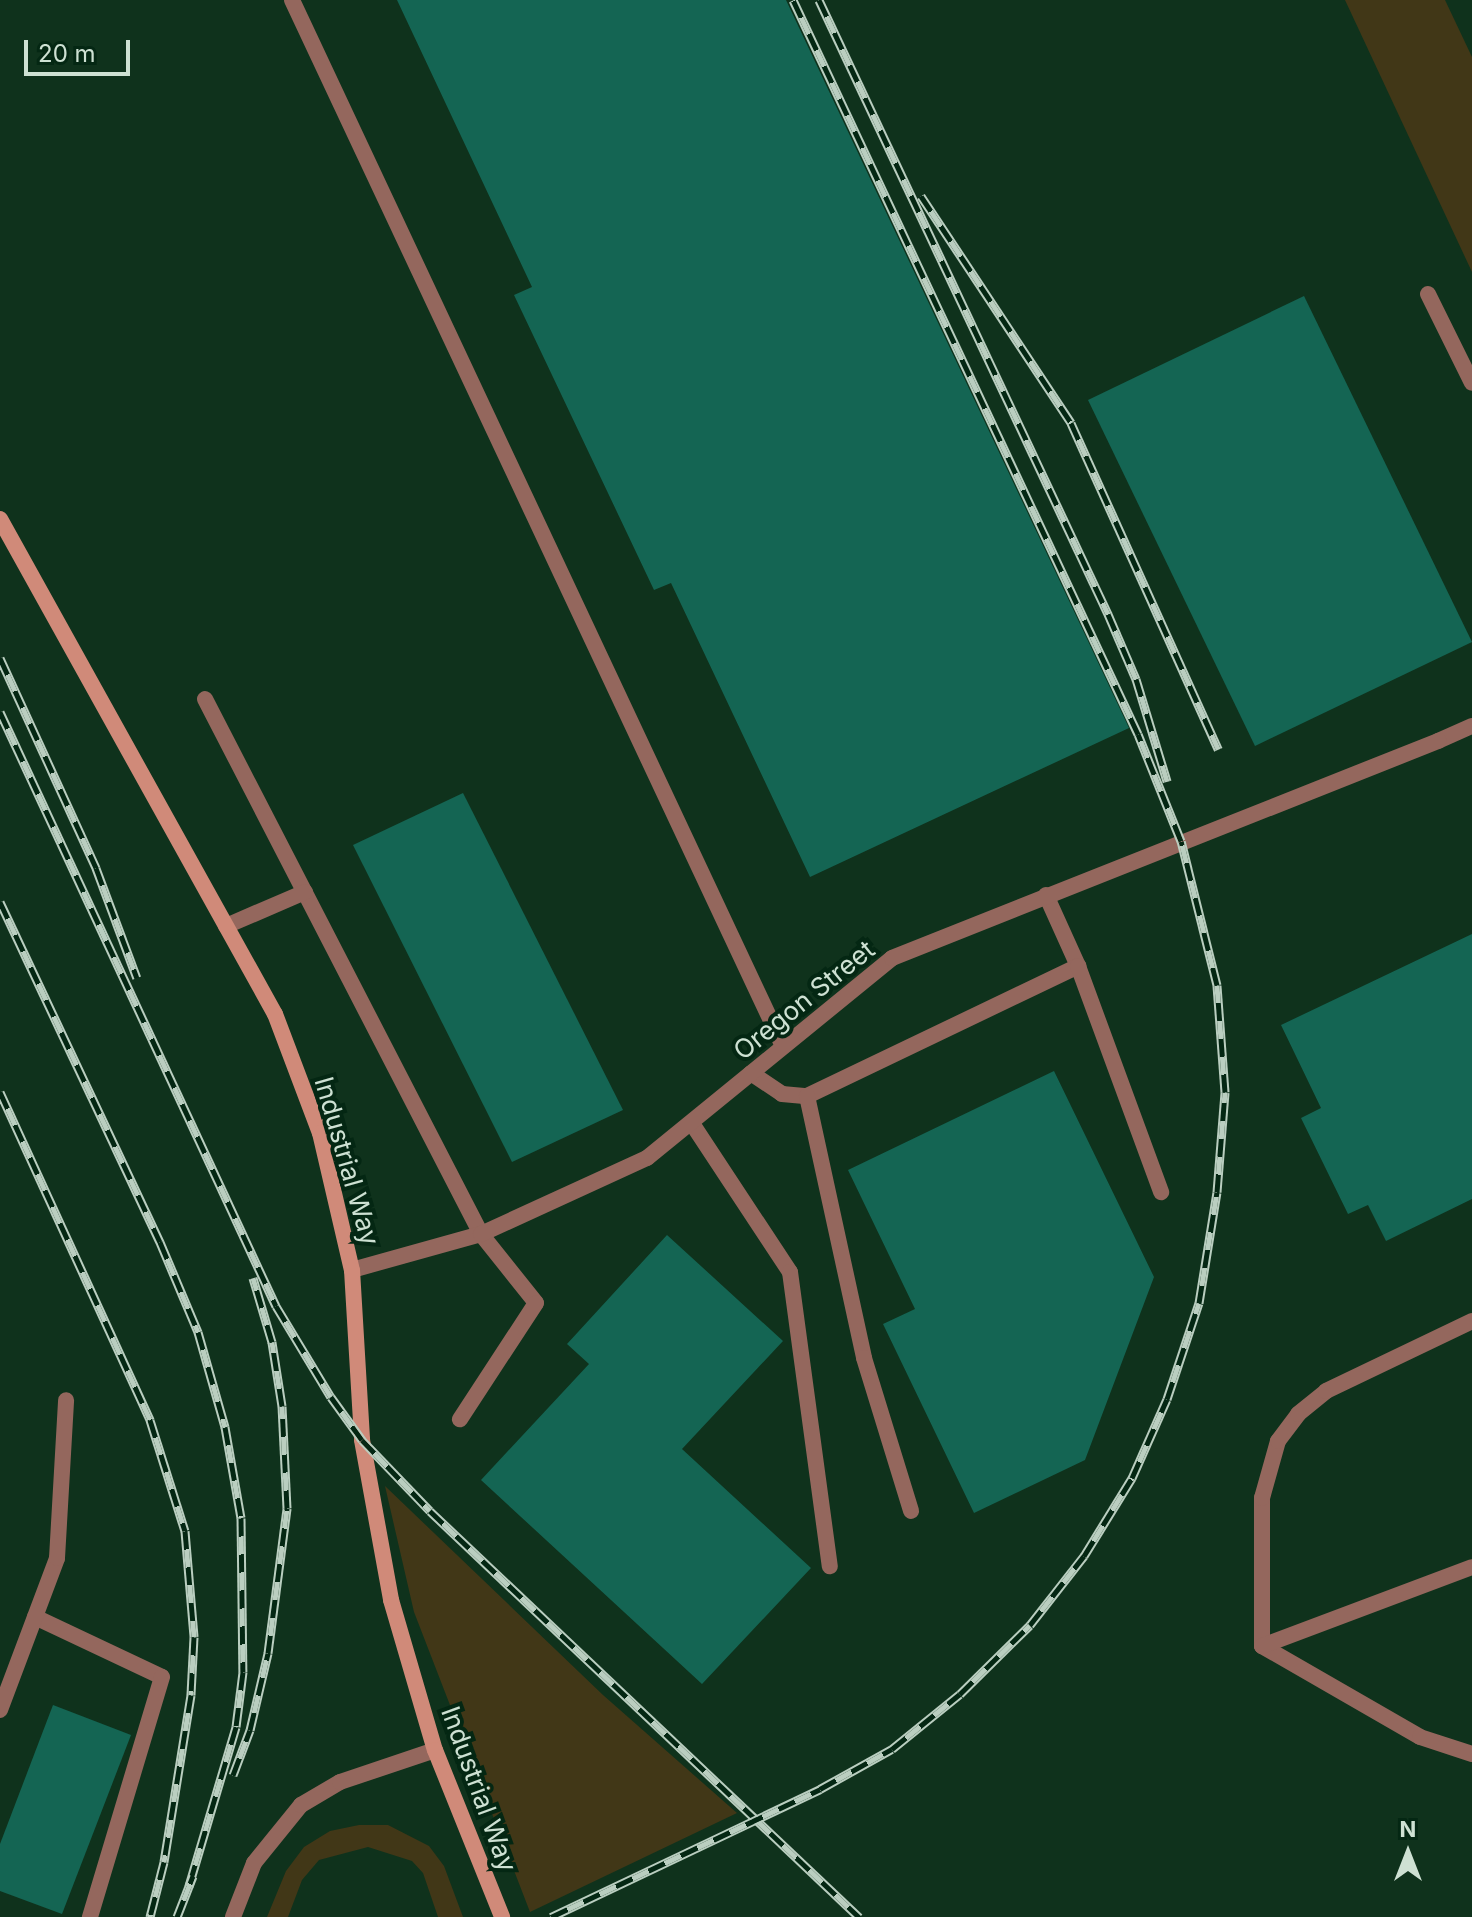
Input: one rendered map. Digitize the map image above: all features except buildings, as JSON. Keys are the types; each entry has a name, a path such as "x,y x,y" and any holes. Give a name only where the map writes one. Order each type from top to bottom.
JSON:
{"street":[{"path":"292,0 782,1044"},
{"path":"1428,294 1472,383"},
{"name":"Industrial Way","path":"0,519 275,1014 320,1133 352,1270 362,1440 391,1600 435,1750 502,1917"},
{"path":"205,699 481,1234 536,1303 460,1419"},
{"name":"Oregon Street","path":"352,1270 481,1234 585,1191 647,1158 693,1125 782,1044 892,958 1472,726"},
{"path":"226,926 305,892"},
{"path":"1046,895 1078,966 1161,1192"},
{"path":"751,1073 782,1094 807,1096 1078,966"},
{"path":"807,1096 861,1344 911,1511"},
{"path":"693,1125 790,1272 830,1566"},
{"path":"1262,1646 1262,1498 1278,1441 1298,1414 1326,1391 1472,1321"},
{"path":"0,1710 57,1558 66,1400"},
{"path":"1262,1646 1472,1567"},
{"path":"35,1617 162,1677 90,1917"},
{"path":"1262,1646 1420,1737 1472,1754"},
{"path":"233,1917 254,1863 301,1805 340,1782 435,1750"}],"shaded area":[{"path":"1345,0 1445,0 1472,57 1472,272"},
{"path":"385,1486 603,1695 737,1813 530,1912 414,1612"},
{"path":"359,1825 388,1825 429,1846 444,1866 463,1917 438,1917 423,1873 412,1861 368,1847 319,1860 302,1880 288,1917 267,1917 286,1871 304,1847 330,1831"}],"railway":[{"path":"551,1917 820,1789 892,1749 960,1694 1030,1625 1084,1556 1132,1478 1167,1399 1199,1303 1217,1192 1225,1092 1217,985 1181,841 1138,734 793,0"},
{"path":"819,0 1108,614 1136,679 1167,781"},
{"path":"921,196 1071,423 1218,749"},
{"path":"0,658 96,868 137,978"},
{"path":"0,712 276,1306 331,1397 362,1440 430,1511 859,1917"},
{"path":"0,902 160,1242 198,1332 225,1427 241,1518 243,1672 236,1727 189,1886"},
{"path":"0,1092 150,1420 185,1531 194,1637 191,1695 164,1862 150,1917"},
{"path":"233,1775 250,1730 268,1653 287,1508 282,1406 272,1342 253,1278"},
{"path":"177,1917 193,1876"}]}
